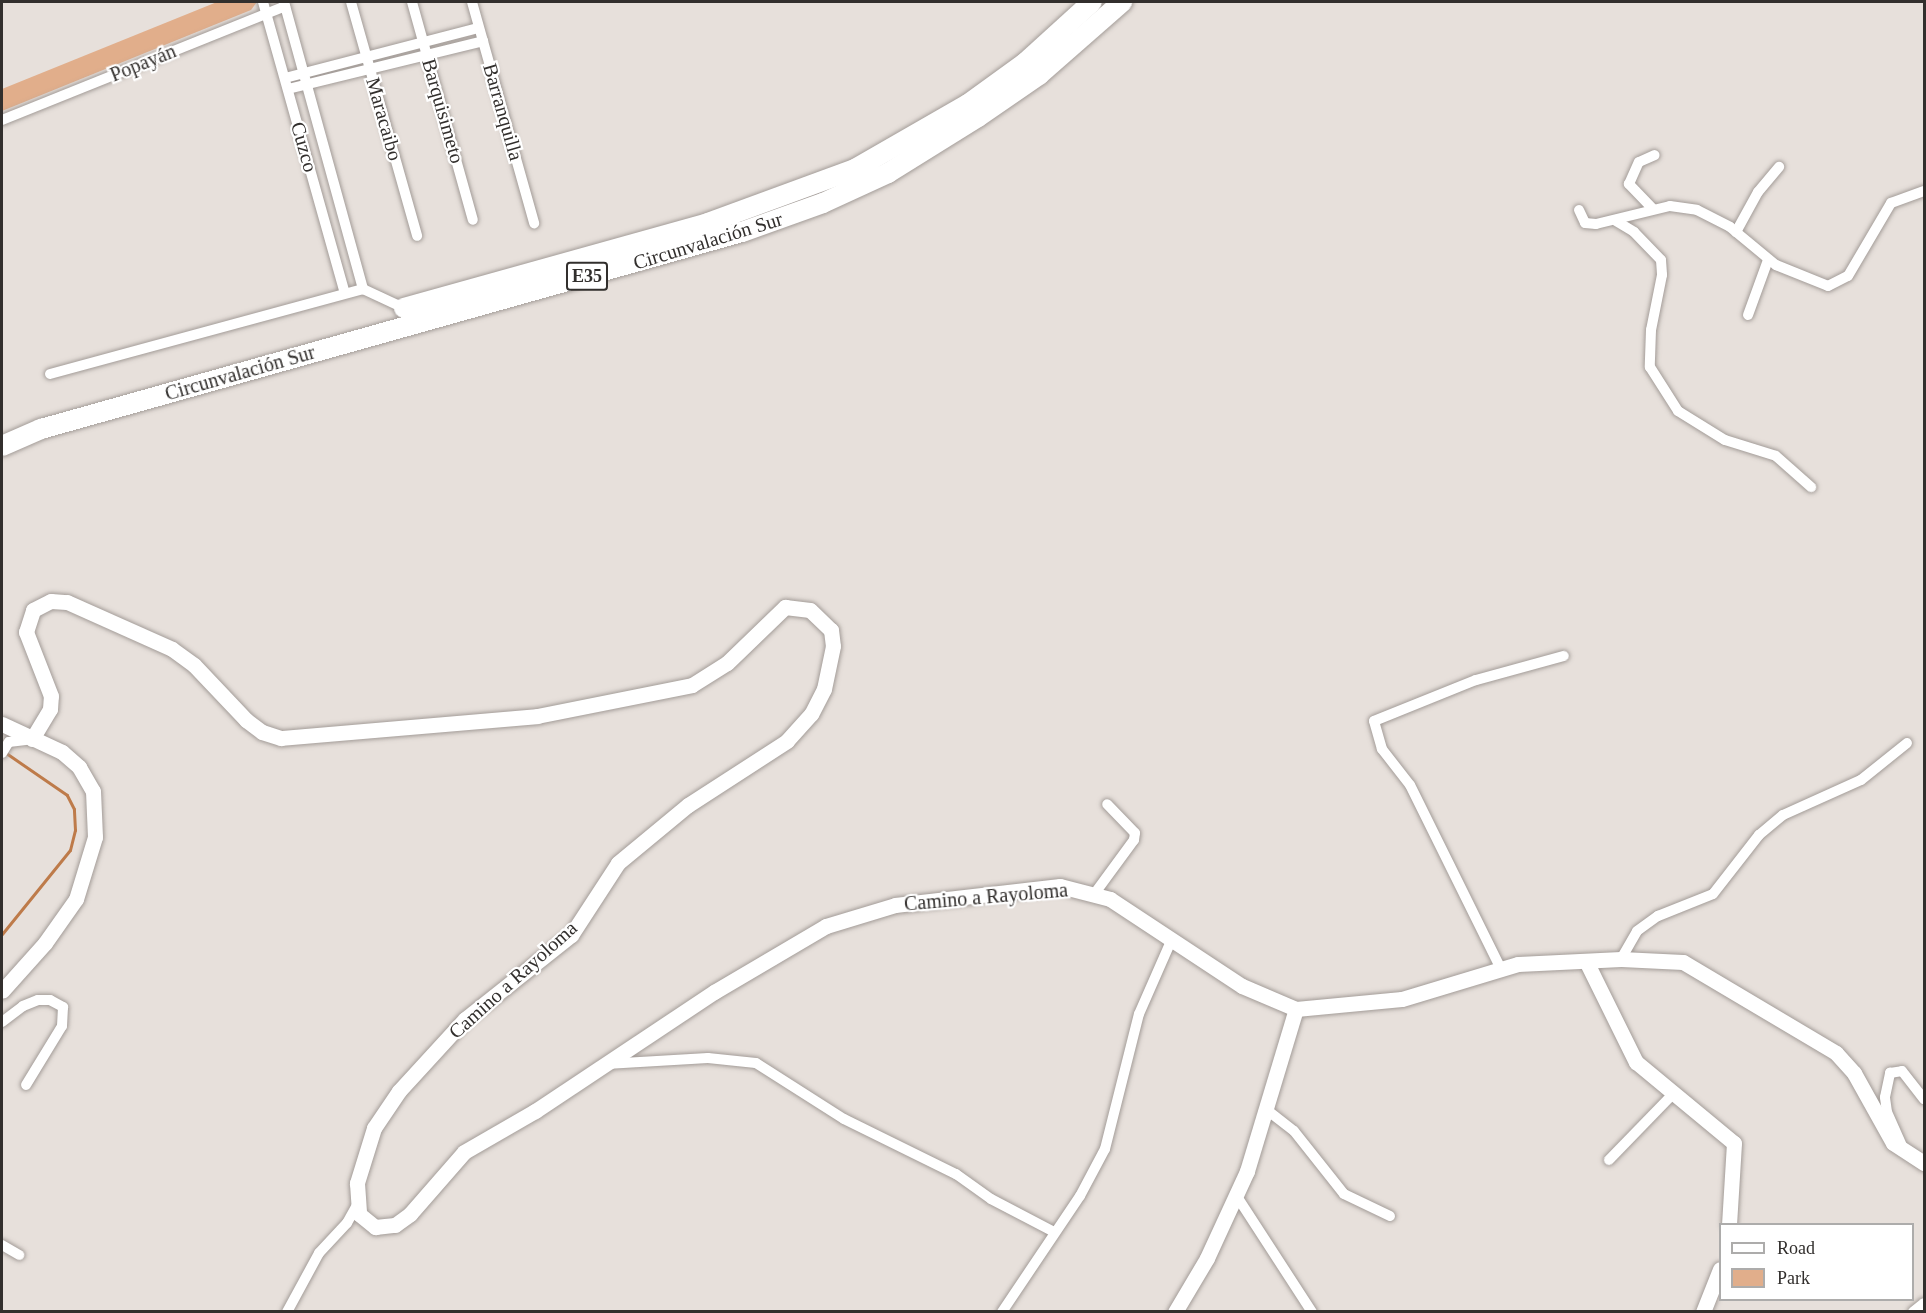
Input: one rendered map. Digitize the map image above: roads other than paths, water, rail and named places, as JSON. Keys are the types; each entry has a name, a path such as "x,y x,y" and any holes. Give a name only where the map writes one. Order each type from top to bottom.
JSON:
{"highway":[{"name":"Circunvalación Sur","path":"404,308 708,223 846,172 968,104 1026,62 1092,2"},
{"name":"Circunvalación Sur","path":"2,446 41,429 671,253 815,207 888,173 978,117 1054,62 1122,2"}],"street":[{"name":"Cuzco","path":"263,2 345,293"},
{"name":"Maracaibo","path":"351,2 417,236"},
{"name":"Barquisimeto","path":"412,2 473,220"},
{"name":"Barranquilla","path":"472,2 534,223"},
{"name":"Cuzco","path":"285,4 363,289"},
{"name":"Popayán","path":"2,120 267,14 285,4"},
{"path":"305,79 366,57 479,28"},
{"path":"286,83 370,69 483,41"},
{"path":"1653,209 1629,184 1639,162 1655,155"},
{"path":"1736,232 1758,192 1779,167"},
{"path":"1579,210 1585,223 1616,221 1653,209 1681,206 1697,210 1736,232 1768,260 1816,284 1838,283 1848,276 1877,221 1891,203 1924,191"},
{"path":"1616,221 1634,232 1661,260 1662,275 1651,330 1650,367 1678,411 1725,440 1776,456 1811,487"},
{"path":"1748,315 1768,260"},
{"path":"50,374 363,289 404,308"},
{"name":"Camino a Rayoloma","path":"32,739 51,702 46,678 28,642 27,625 33,610 51,601 68,602 172,650 194,665 246,720 262,732 281,738 537,716 692,685 728,663 785,607 810,610 831,630 832,646 824,689 811,714 787,741 688,806 618,863 571,935 465,1019 399,1091 374,1128 363,1155 357,1205 359,1214 375,1227 395,1225 410,1214 464,1152 606,1064 714,992 826,926 895,905 1060,886 1095,893 1242,986 1296,1009 1402,999 1518,964 1621,959 1683,962 1836,1053 1854,1073 1893,1143 1924,1163"},
{"path":"1502,969 1410,785 1382,749 1374,722 1476,680 1564,656"},
{"path":"2,724 69,756 87,778 93,791 95,837 76,899 45,943 2,991"},
{"path":"2,730 6,746 32,739"},
{"path":"1621,959 1637,932 1658,915 1713,894 1759,836 1784,815 1861,780 1907,743"},
{"path":"1095,893 1134,840 1135,832 1107,804"},
{"path":"1002,1311 1080,1196 1104,1149 1139,1014 1171,941"},
{"path":"1586,961 1636,1062 1734,1143 1729,1223"},
{"path":"2,1022 22,1006 38,1000 50,1000 63,1007 62,1026 26,1085"},
{"path":"1175,1311 1207,1258 1236,1195 1267,1110 1296,1009"},
{"path":"606,1064 708,1058 756,1063 844,1119 956,1174 991,1199 1054,1232"},
{"path":"1904,1151 1887,1112 1885,1097 1890,1073 1902,1071 1924,1099"},
{"path":"1609,1160 1674,1093"},
{"path":"1267,1110 1294,1131 1344,1194 1390,1216"},
{"path":"1236,1195 1312,1311"},
{"path":"287,1311 319,1253 348,1223 357,1205"},
{"path":"2,1245 19,1255"},
{"path":"1703,1311 1719,1271"},
{"path":"1913,1311 1924,1303"}],"waterway":[{"path":"2,934 70,850 75,830 74,809 67,795 6,753"}]}
